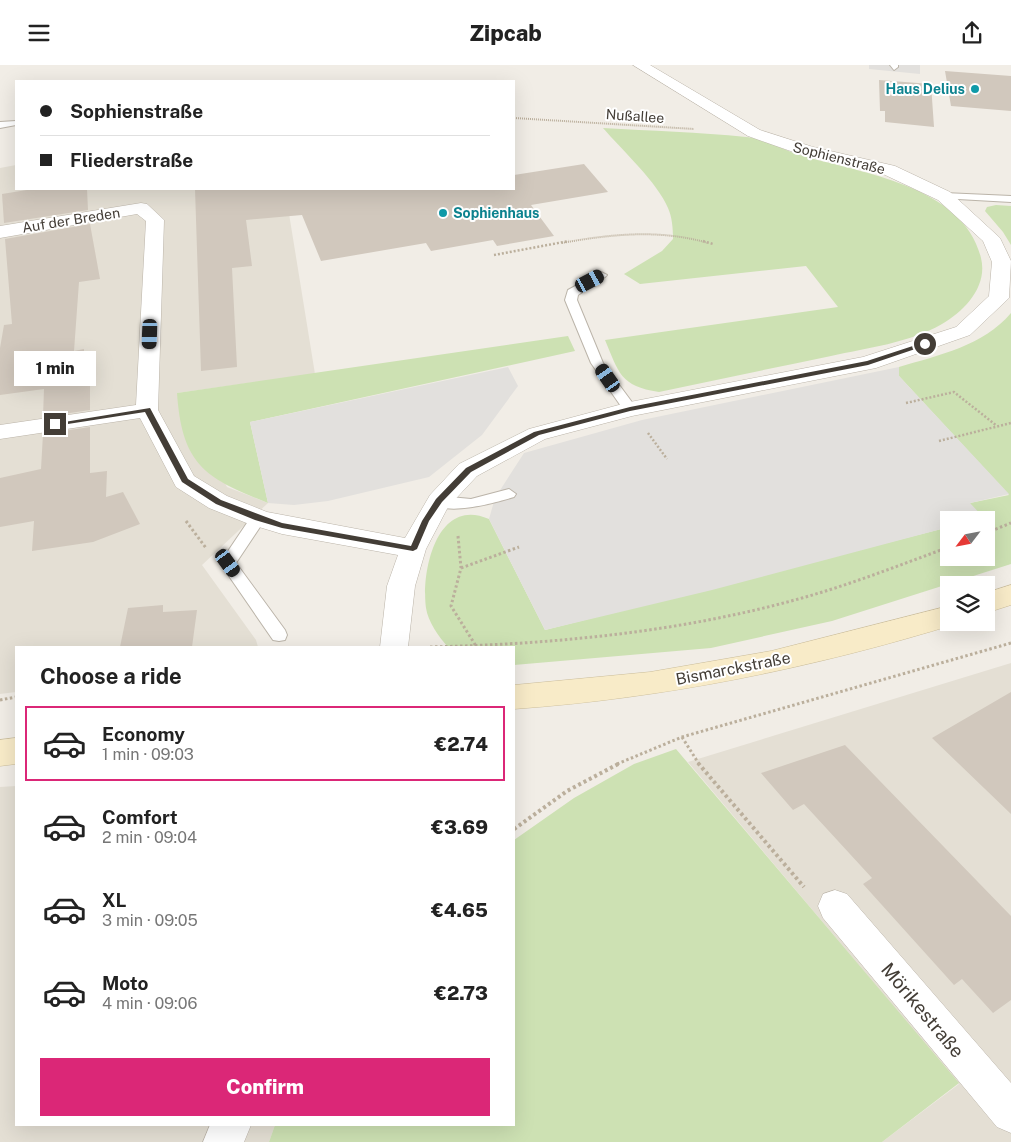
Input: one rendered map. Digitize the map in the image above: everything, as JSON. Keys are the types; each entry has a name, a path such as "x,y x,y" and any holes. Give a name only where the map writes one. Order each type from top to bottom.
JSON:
{"main road":[{"path":"995,600 1011,595"},
{"name":"Bismarckstraße","path":"515,697 650,684 771,663 940,618"},
{"path":"0,753 15,751"}],"street":[{"name":"Sophienstraße","path":"394,646 401,586 413,549 426,521 439,501 468,470 537,434 630,409 868,363 963,331 999,298 1002,262 991,237 944,196 889,170 808,151 754,133 640,65"},
{"name":"Auf der Breden","path":"0,232 141,208 155,220 147,410"},
{"path":"0,432 147,410 185,481 218,502 258,518 282,525 413,549"},
{"name":"Mörikestraße","path":"835,906 1011,1113"},
{"path":"223,1142 231,1126"}],"lane":[{"path":"0,125 14,123"},
{"path":"944,196 1011,199"},
{"path":"601,275 578,287 572,293 572,300 597,363 630,409"},
{"path":"439,501 471,504 509,494"},
{"path":"258,518 228,563 279,635"}],"path":[{"name":"Nußallee","path":"515,118 754,133"},
{"path":"494,255 614,234 694,236 713,243"},
{"path":"906,403 954,392 997,426"},
{"path":"939,441 1011,423"},
{"path":"995,529 1011,523"},
{"path":"461,569 519,547"},
{"path":"488,646 596,637 668,627 765,607 852,583 940,550"},
{"path":"515,828 567,791 608,768 682,737 1011,643"},
{"path":"0,700 15,697"},
{"path":"682,737 701,767 812,897 835,906"}],"shaded area":[{"path":"869,65 920,65 920,74 869,69"},
{"path":"15,165 15,190 285,190 315,374 177,393 227,487 268,503 202,565 256,640 258,646 15,646 15,692 0,694 0,168"},
{"path":"508,367 518,386 482,435 429,477 328,501 294,505 268,503 250,422"},
{"path":"899,367 899,376 1009,494 970,503 977,511 940,511 940,529 712,590 545,630 489,519 495,498 524,453 642,420"},
{"path":"1011,663 1011,1142 882,1142 959,1084 688,762"},
{"path":"15,786 15,1126 275,1126 269,1142 0,1142 0,787"}],"green space":[{"path":"603,128 753,138 803,156 908,186 933,199 954,214 971,234 981,258 981,278 978,288 973,297 951,319 916,336 873,347 659,392 636,386 628,382 618,369 605,340 838,307 806,266 640,284 624,274 662,251 673,239 672,223 668,208 656,188"},
{"path":"996,205 1011,206 1011,245 1003,232 985,211 987,207"},
{"path":"1011,313 1011,564 973,576 940,576 940,587 832,621 711,648 515,665 515,646 447,646 431,624 426,608 426,575 436,541 445,527 457,518 471,515 489,519 545,630 940,529 940,566 995,566 995,511 973,511 970,503 1009,495 899,376 899,367 960,348 987,334"},
{"path":"568,336 575,351 250,422 268,503 246,494 213,476 201,466 191,453 184,437 177,393"},
{"path":"676,749 959,1083 882,1142 269,1142 275,1126 515,1126 515,839 574,798 634,764"}],"building":[{"name":"Haus Delius","path":"945,71 1011,76 1011,111 951,106"},
{"path":"879,80 931,84 934,127 885,122 885,111 880,111"},
{"path":"584,164 608,192 531,205 554,236 497,246 493,240 431,251 426,243 321,261 302,215 246,220 252,266 232,268 237,367 201,371 195,190 515,190 515,175"},
{"path":"27,190 87,190 88,210 4,223 2,194"},
{"path":"90,224 100,279 79,282 74,351 84,349 84,361 90,361 90,410 43,417 44,389 0,395 0,348 4,325 12,324 5,239"},
{"path":"90,427 90,473 107,471 106,497 123,492 140,524 93,542 32,551 34,521 0,527 0,478 41,469 43,434"},
{"path":"163,605 163,612 197,610 192,646 120,646 128,608"},
{"path":"1011,692 1011,814 932,738"},
{"path":"845,745 1011,916 1011,1000 993,1013 962,979 954,985 863,884 872,878 804,804 793,810 761,773"}],"place":[{"name":"Haus Delius","path":"975,89"},
{"name":"Sophienhaus","path":"443,213"}],"route":[{"path":"55,424 147,410 185,481 218,502 258,518 282,525 413,549 426,521 439,501 468,470 537,434 630,409 868,363 925,344"}]}
